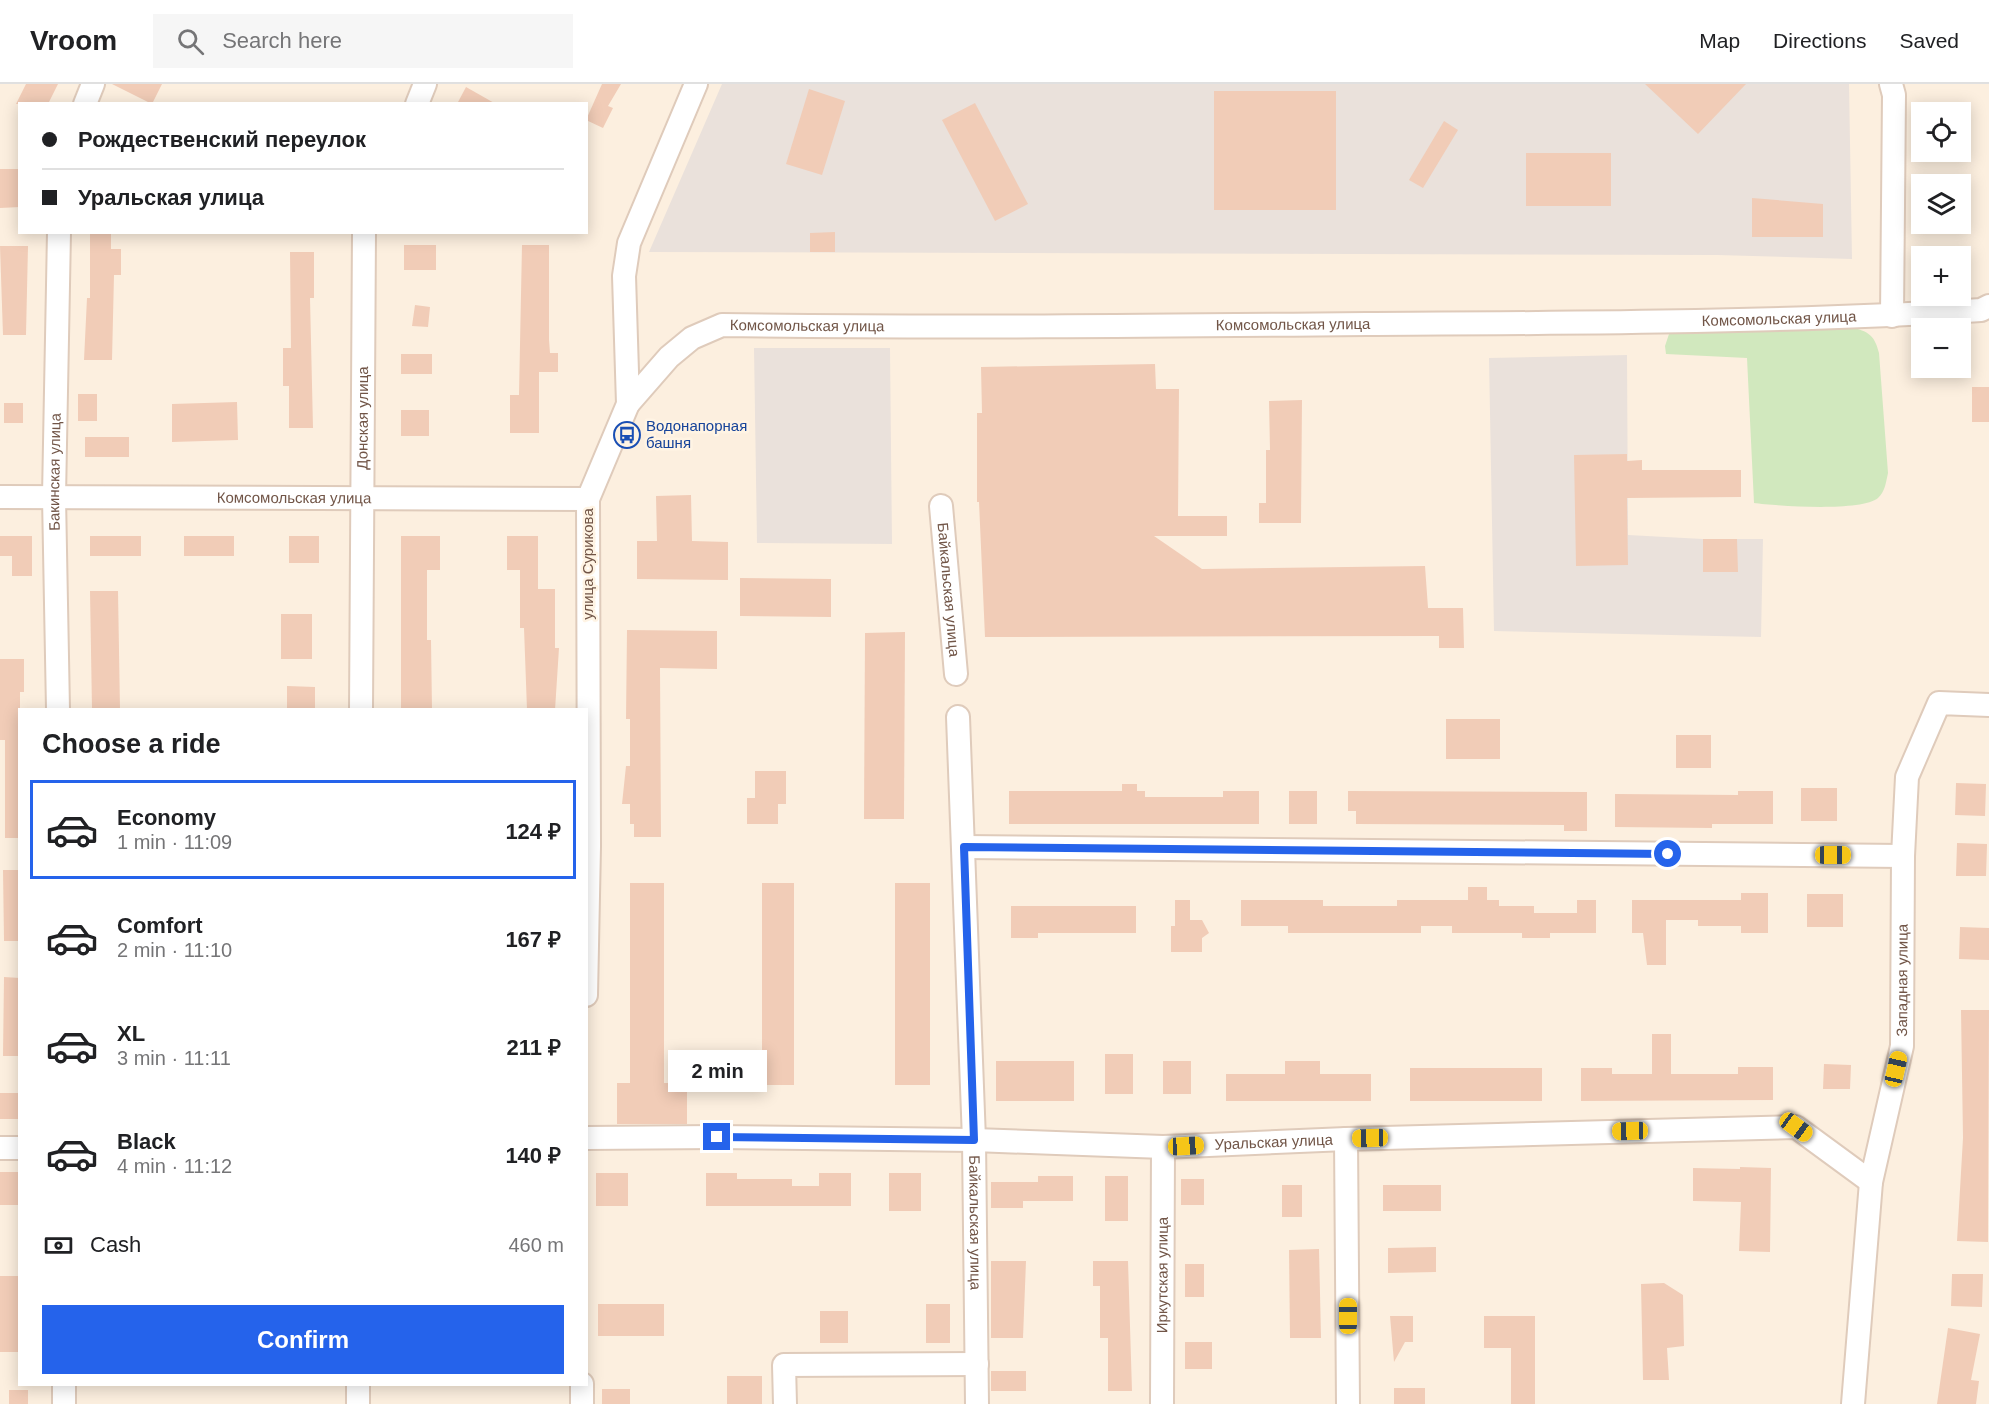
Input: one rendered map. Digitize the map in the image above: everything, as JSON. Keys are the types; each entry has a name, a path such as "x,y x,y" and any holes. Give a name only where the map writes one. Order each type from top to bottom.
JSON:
{"street":[{"path":"86,102 93,84"},
{"path":"418,102 424,84"},
{"name":"улица Сурикова","path":"588,895 588,499 628,404 624,276 629,243 696,84"},
{"path":"1892,89 1892,315"},
{"name":"Бакинская улица","path":"58,708 54,497 59,234"},
{"name":"Донская улица","path":"361,708 364,234"},
{"name":"Комсомольская улица","path":"628,404 669,357 692,338 722,325 937,328 1632,323 1892,315 1981,310 1989,306"},
{"name":"Комсомольская улица","path":"0,497 588,499"},
{"name":"Байкальская улица","path":"941,506 956,674"},
{"name":"Западная улица","path":"1853,1404 1871,1182 1902,1046 1903,856 1907,777 1939,703 1989,705"},
{"name":"Байкальская улица","path":"958,717 974,1140 977,1404"},
{"path":"964,847 1903,856"},
{"name":"Уральская улица","path":"588,1138 974,1140 1163,1147 1346,1139 1796,1127 1871,1182"},
{"path":"1346,1139 1348,1404"},
{"name":"Иркутская улица","path":"1162,1404 1163,1147"},
{"path":"0,1148 18,1148"},
{"path":"785,1404 784,1365 977,1364"},
{"path":"64,1386 64,1404"},
{"path":"358,1386 358,1404"},
{"path":"582,1386 582,1404"}],"shaded area":[{"path":"722,84 1849,84 1852,259 1717,255 649,252"},
{"path":"754,348 890,348 892,544 757,543"},
{"path":"1627,355 1628,535 1763,539 1761,637 1494,631 1489,358"}],"green space":[{"path":"1854,328 1871,336 1879,353 1888,473 1882,493 1878,498 1869,502 1838,507 1754,503 1747,358 1666,354 1665,346 1670,331"}],"building":[{"path":"26,84 58,84 49,102 18,102 16,104"},
{"path":"112,84 162,84 153,102 148,102"},
{"path":"602,84 621,84 608,106 613,108 603,128 588,121 588,116"},
{"path":"1645,84 1746,84 1698,134"},
{"path":"466,87 492,102 458,102"},
{"path":"809,89 845,101 822,175 786,164"},
{"path":"1214,91 1336,91 1336,210 1214,210"},
{"path":"975,103 1028,204 995,221 942,120"},
{"path":"1444,121 1458,130 1423,188 1409,180"},
{"path":"1526,153 1611,153 1611,206 1526,206"},
{"path":"0,169 18,169 18,207 0,208"},
{"path":"1752,198 1823,204 1823,237 1752,237"},
{"path":"835,232 835,252 810,252 810,233"},
{"path":"90,234 111,234 111,249 121,249 121,275 114,275 112,360 84,360 87,298 90,298"},
{"path":"404,245 436,245 436,270 404,270"},
{"path":"522,245 549,245 549,340 550,353 558,353 558,372 539,372 539,433 510,433 510,395 519,395"},
{"path":"0,246 28,246 26,335 3,335"},
{"path":"290,252 314,252 314,298 310,298 313,428 289,428 289,386 283,386 283,348 291,348"},
{"path":"415,305 430,307 428,327 412,326"},
{"path":"401,354 432,354 432,374 401,374"},
{"path":"1155,364 1156,389 1179,389 1178,516 1227,516 1227,536 1154,536 1202,569 1425,566 1428,608 1463,608 1464,648 1439,648 1439,636 985,637 979,502 977,502 977,413 982,413 981,367"},
{"path":"1972,387 1989,387 1989,422 1972,422"},
{"path":"78,394 97,394 97,421 78,421"},
{"path":"1302,400 1301,523 1259,523 1259,503 1266,503 1266,450 1270,450 1269,401"},
{"path":"237,402 238,440 172,442 172,404"},
{"path":"4,403 23,403 23,423 4,423"},
{"path":"401,410 429,410 429,436 401,436"},
{"path":"85,437 129,437 129,457 85,457"},
{"path":"1627,454 1627,461 1642,460 1642,470 1741,470 1741,497 1627,498 1628,565 1576,566 1574,455"},
{"path":"691,495 692,541 728,542 728,580 637,579 637,541 657,541 656,496"},
{"path":"0,536 32,536 32,576 12,576 12,556 0,556"},
{"path":"90,536 141,536 141,556 90,556"},
{"path":"184,536 234,536 234,556 184,556"},
{"path":"289,536 319,536 319,563 289,563"},
{"path":"401,536 440,536 440,570 427,570 427,640 431,640 432,708 401,708"},
{"path":"507,536 538,536 538,589 555,589 555,648 559,648 555,708 527,708 524,628 520,628 520,570 507,570"},
{"path":"1703,539 1737,539 1738,572 1703,572"},
{"path":"740,578 831,579 831,617 740,616"},
{"path":"90,591 118,591 120,708 92,708"},
{"path":"281,614 312,614 312,659 281,659"},
{"path":"627,630 717,631 717,669 660,668 661,837 634,837 634,824 630,824 630,804 622,804 626,766 630,766 630,719 626,719"},
{"path":"905,632 904,819 864,819 865,633"},
{"path":"0,659 24,659 24,692 20,692 20,708 18,708 18,838 5,838 5,740 0,740"},
{"path":"287,686 315,687 315,708 287,708"},
{"path":"1446,719 1500,719 1500,759 1446,759"},
{"path":"1676,735 1711,735 1711,768 1676,768"},
{"path":"755,771 786,771 786,804 778,804 778,824 747,824 747,798 755,798"},
{"path":"1956,783 1986,784 1985,816 1955,815"},
{"path":"1122,784 1137,784 1137,791 1145,791 1145,797 1223,797 1223,791 1259,791 1259,824 1009,824 1009,791 1122,791"},
{"path":"1801,788 1837,788 1837,821 1801,821"},
{"path":"1289,791 1317,791 1317,824 1289,824"},
{"path":"1348,791 1587,792 1587,831 1564,831 1564,825 1356,824 1356,811 1348,811"},
{"path":"1738,791 1773,791 1773,824 1712,824 1712,828 1615,827 1615,794 1738,795"},
{"path":"1957,843 1987,844 1986,876 1956,876"},
{"path":"3,870 18,870 18,941 4,941"},
{"path":"630,883 664,883 664,1083 687,1083 687,1124 617,1124 617,1083 630,1083"},
{"path":"762,883 794,883 794,1085 762,1085"},
{"path":"895,883 930,883 930,1085 895,1085"},
{"path":"1468,887 1487,887 1487,900 1499,900 1499,906 1534,906 1534,913 1577,913 1577,900 1596,900 1596,933 1550,933 1550,938 1522,938 1522,933 1452,933 1452,926 1421,926 1421,933 1288,933 1288,926 1241,926 1241,900 1323,900 1323,906 1397,906 1397,900 1468,900"},
{"path":"1741,893 1768,893 1768,933 1741,933 1741,926 1698,926 1698,920 1666,920 1666,965 1647,965 1643,933 1632,933 1632,900 1741,900"},
{"path":"1807,894 1843,894 1843,927 1807,927"},
{"path":"1175,900 1190,900 1190,920 1202,920 1209,933 1202,938 1202,952 1171,952 1171,926 1175,926"},
{"path":"1011,906 1136,906 1136,933 1038,933 1038,938 1011,938"},
{"path":"1960,927 1989,928 1989,960 1959,959"},
{"path":"4,977 18,978 18,1056 3,1056"},
{"path":"1961,1010 1989,1010 1988,1242 1957,1241 1963,1138"},
{"path":"1652,1034 1671,1034 1671,1074 1738,1074 1738,1067 1773,1067 1773,1100 1581,1101 1581,1068 1612,1068 1612,1074 1652,1074"},
{"path":"1105,1054 1133,1054 1133,1094 1105,1094"},
{"path":"996,1061 1074,1061 1074,1101 996,1101"},
{"path":"1163,1061 1191,1061 1191,1094 1163,1094"},
{"path":"1285,1061 1320,1061 1320,1074 1371,1074 1371,1101 1226,1101 1226,1074 1285,1074"},
{"path":"1824,1064 1851,1065 1850,1089 1823,1089"},
{"path":"1410,1068 1542,1068 1542,1101 1410,1101"},
{"path":"0,1093 18,1093 18,1119 0,1119"},
{"path":"1740,1167 1771,1168 1770,1252 1739,1251 1741,1202 1693,1201 1693,1168 1740,1169"},
{"path":"0,1172 18,1172 18,1205 0,1205"},
{"path":"596,1173 628,1173 628,1206 596,1206"},
{"path":"706,1173 737,1173 737,1179 792,1179 792,1186 819,1186 819,1173 851,1173 851,1206 706,1206"},
{"path":"889,1173 921,1173 921,1211 889,1211"},
{"path":"1038,1176 1073,1176 1073,1201 1023,1201 1023,1208 991,1208 991,1182 1038,1182"},
{"path":"1105,1176 1128,1176 1128,1221 1105,1221"},
{"path":"1181,1179 1204,1179 1204,1205 1181,1205"},
{"path":"1282,1185 1302,1185 1302,1217 1282,1217"},
{"path":"1383,1185 1441,1185 1441,1211 1383,1211"},
{"path":"1436,1247 1436,1272 1388,1273 1388,1248"},
{"path":"1319,1249 1321,1338 1290,1338 1289,1250"},
{"path":"991,1261 1026,1261 1023,1338 991,1338"},
{"path":"1093,1261 1128,1261 1132,1391 1108,1391 1108,1338 1100,1338 1100,1286 1093,1286"},
{"path":"1185,1264 1204,1264 1204,1297 1185,1297"},
{"path":"1952,1274 1983,1274 1982,1307 1951,1306"},
{"path":"0,1276 18,1276 18,1352 0,1352"},
{"path":"1664,1283 1683,1295 1684,1346 1667,1348 1669,1380 1643,1380 1641,1284"},
{"path":"598,1304 664,1304 664,1336 598,1336"},
{"path":"926,1304 950,1304 950,1343 926,1343"},
{"path":"820,1311 848,1311 848,1343 820,1343"},
{"path":"1390,1316 1413,1316 1413,1342 1405,1342 1394,1362"},
{"path":"1484,1316 1535,1316 1535,1404 1511,1404 1511,1348 1484,1348"},
{"path":"1948,1328 1980,1334 1971,1380 1979,1381 1976,1404 1937,1404"},
{"path":"1185,1342 1212,1342 1212,1369 1185,1369"},
{"path":"991,1371 1026,1371 1026,1391 991,1391"},
{"path":"727,1376 762,1376 762,1404 727,1404"},
{"path":"1394,1388 1425,1388 1425,1404 1394,1404"},
{"path":"602,1389 630,1389 630,1404 602,1404"},
{"path":"9,1390 28,1390 28,1404 9,1404"}],"place":[{"name":"Водонапорная башня","path":"627,435"}],"route":[{"path":"717,1137 974,1140 964,847 1668,854"}]}
